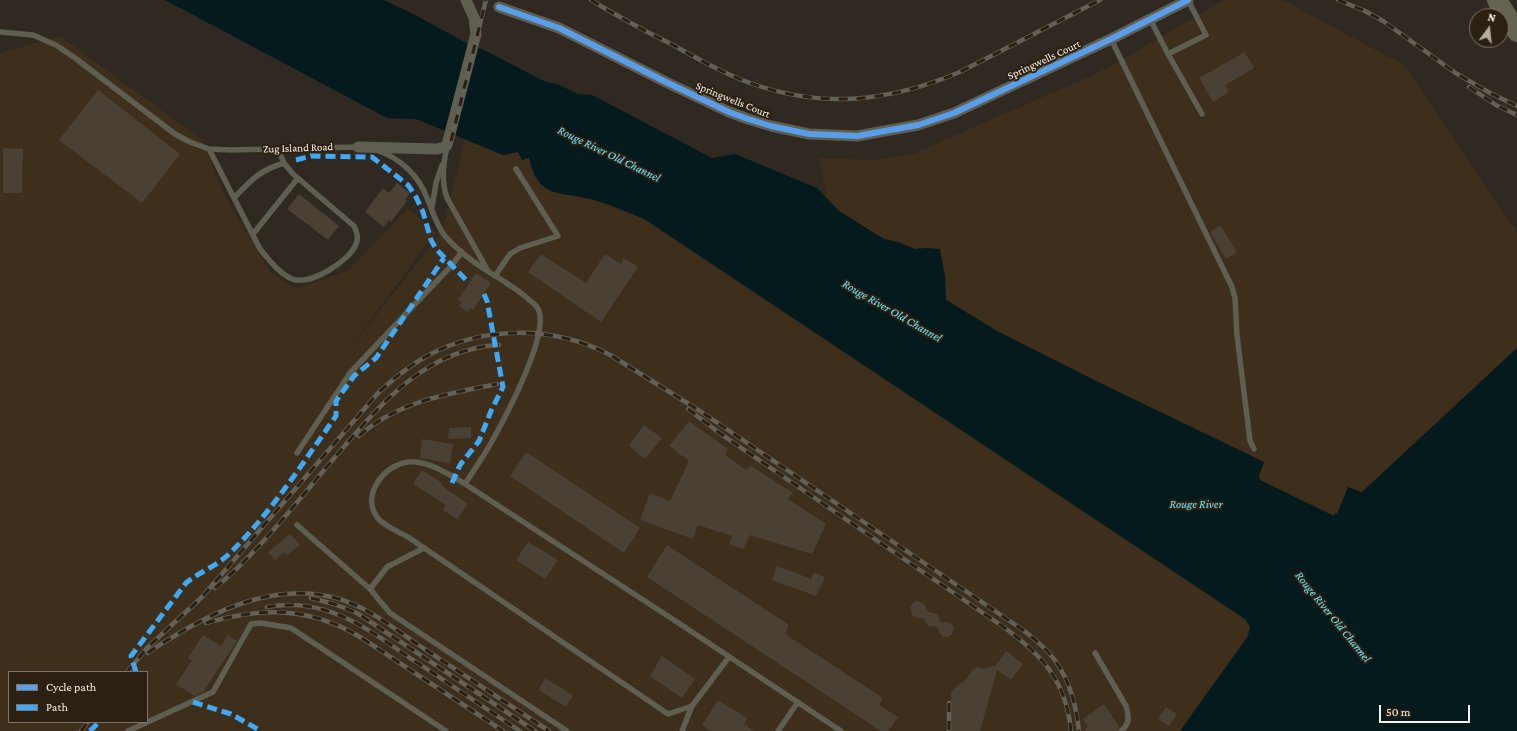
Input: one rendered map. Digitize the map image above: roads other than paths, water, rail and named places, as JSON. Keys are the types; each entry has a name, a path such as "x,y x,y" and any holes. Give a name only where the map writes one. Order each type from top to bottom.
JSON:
{"highway":[{"path":"1497,0 1517,32"}],"street":[{"path":"447,146 476,34 474,18 466,0"},
{"name":"Springwells Court","path":"499,7 559,28 728,112 771,126 809,134 857,136 918,125 954,113 1111,39 1188,0"},
{"name":"Zug Island Road","path":"358,147 440,149 447,146"}],"lane":[{"path":"1168,54 1206,35 1188,0"},
{"path":"1150,19 1202,114"},
{"name":"Zug Island Road","path":"0,32 33,35 56,46 75,58 175,134 190,142 209,148 230,150 358,147"},
{"path":"1111,39 1232,287 1235,298 1250,441 1254,449"},
{"path":"447,146 443,166 447,198 488,271"},
{"path":"432,209 436,183 447,146"},
{"path":"358,147 381,152 390,156 406,167 419,182 426,194 435,220 442,232 462,252 494,276 529,299 539,310 540,325 535,350 507,413 491,443 465,484"},
{"path":"209,148 260,249 270,262 281,272 293,279 304,281 337,265 351,253 357,244 358,234 354,226 298,178 284,163 278,149"},
{"path":"234,198 263,171 270,167 284,163"},
{"path":"494,276 510,254 520,248 558,236 516,169"},
{"path":"253,234 298,178"},
{"path":"296,453 350,374 452,265 462,252"},
{"path":"692,706 668,714 424,548 377,518 373,510 372,497 377,482 385,472 397,465 408,462 439,469 465,484 841,731"},
{"path":"297,524 370,589 390,613 567,731"},
{"path":"370,589 387,567 424,548"},
{"path":"148,722 214,692 251,624 261,624 291,628 446,731"},
{"path":"1095,653 1126,706 1129,715 1128,722 1120,731"},
{"path":"682,731 692,706 729,657"},
{"path":"778,731 798,702"},
{"path":"128,731 146,723"}],"water":[{"name":"Rouge River","path":"165,0 384,0 472,46 482,49 546,82 557,84 578,94 596,97 712,158 735,154 817,188 839,211 884,239 898,242 915,249 940,249 945,276 946,300 997,331 1096,381 1264,462 1259,475 1260,480 1334,516 1335,513 1337,514 1348,487 1362,492 1517,348 1517,731 1180,731 1248,636 1250,627 1245,619 644,219 600,202 582,197 561,194 545,188 533,172 529,158 522,160 518,152 503,155 416,119 387,118"}],"railway":[{"path":"451,141 486,0"},
{"path":"591,0 701,61 740,79 777,91 830,99 882,96 934,82 960,72 1100,0"},
{"path":"1338,0 1365,11 1383,21 1457,74 1517,106"},
{"path":"1469,87 1496,105 1517,115"},
{"path":"128,671 147,648 202,597 378,393 395,378 425,357 447,346 494,334 543,334 590,346 612,356 700,411 1023,630 1046,650 1056,661 1061,670 1070,689 1076,710 1079,731"},
{"path":"215,588 263,542 370,418 406,383 427,368 448,357 473,349 499,345"},
{"path":"359,436 374,424 407,407 460,391 497,384"},
{"path":"688,409 718,432 1019,638 1041,660 1058,684 1064,698 1071,731"},
{"path":"148,653 199,622 236,605 275,595 295,593 316,594 336,598 358,606 388,624 549,731"},
{"path":"311,598 334,604 357,613 535,731"},
{"path":"267,607 283,605 308,606 342,616 362,626 520,731"},
{"path":"206,623 253,613 269,612 300,614 330,622 360,637 503,731"},
{"path":"949,703 949,731"},
{"path":"81,731 87,723"}],"water label":[{"name":"Rouge River Old Channel","path":"609,154"},
{"name":"Rouge River Old Channel","path":"892,311"},
{"name":"Rouge River Old Channel","path":"1333,617"}]}
